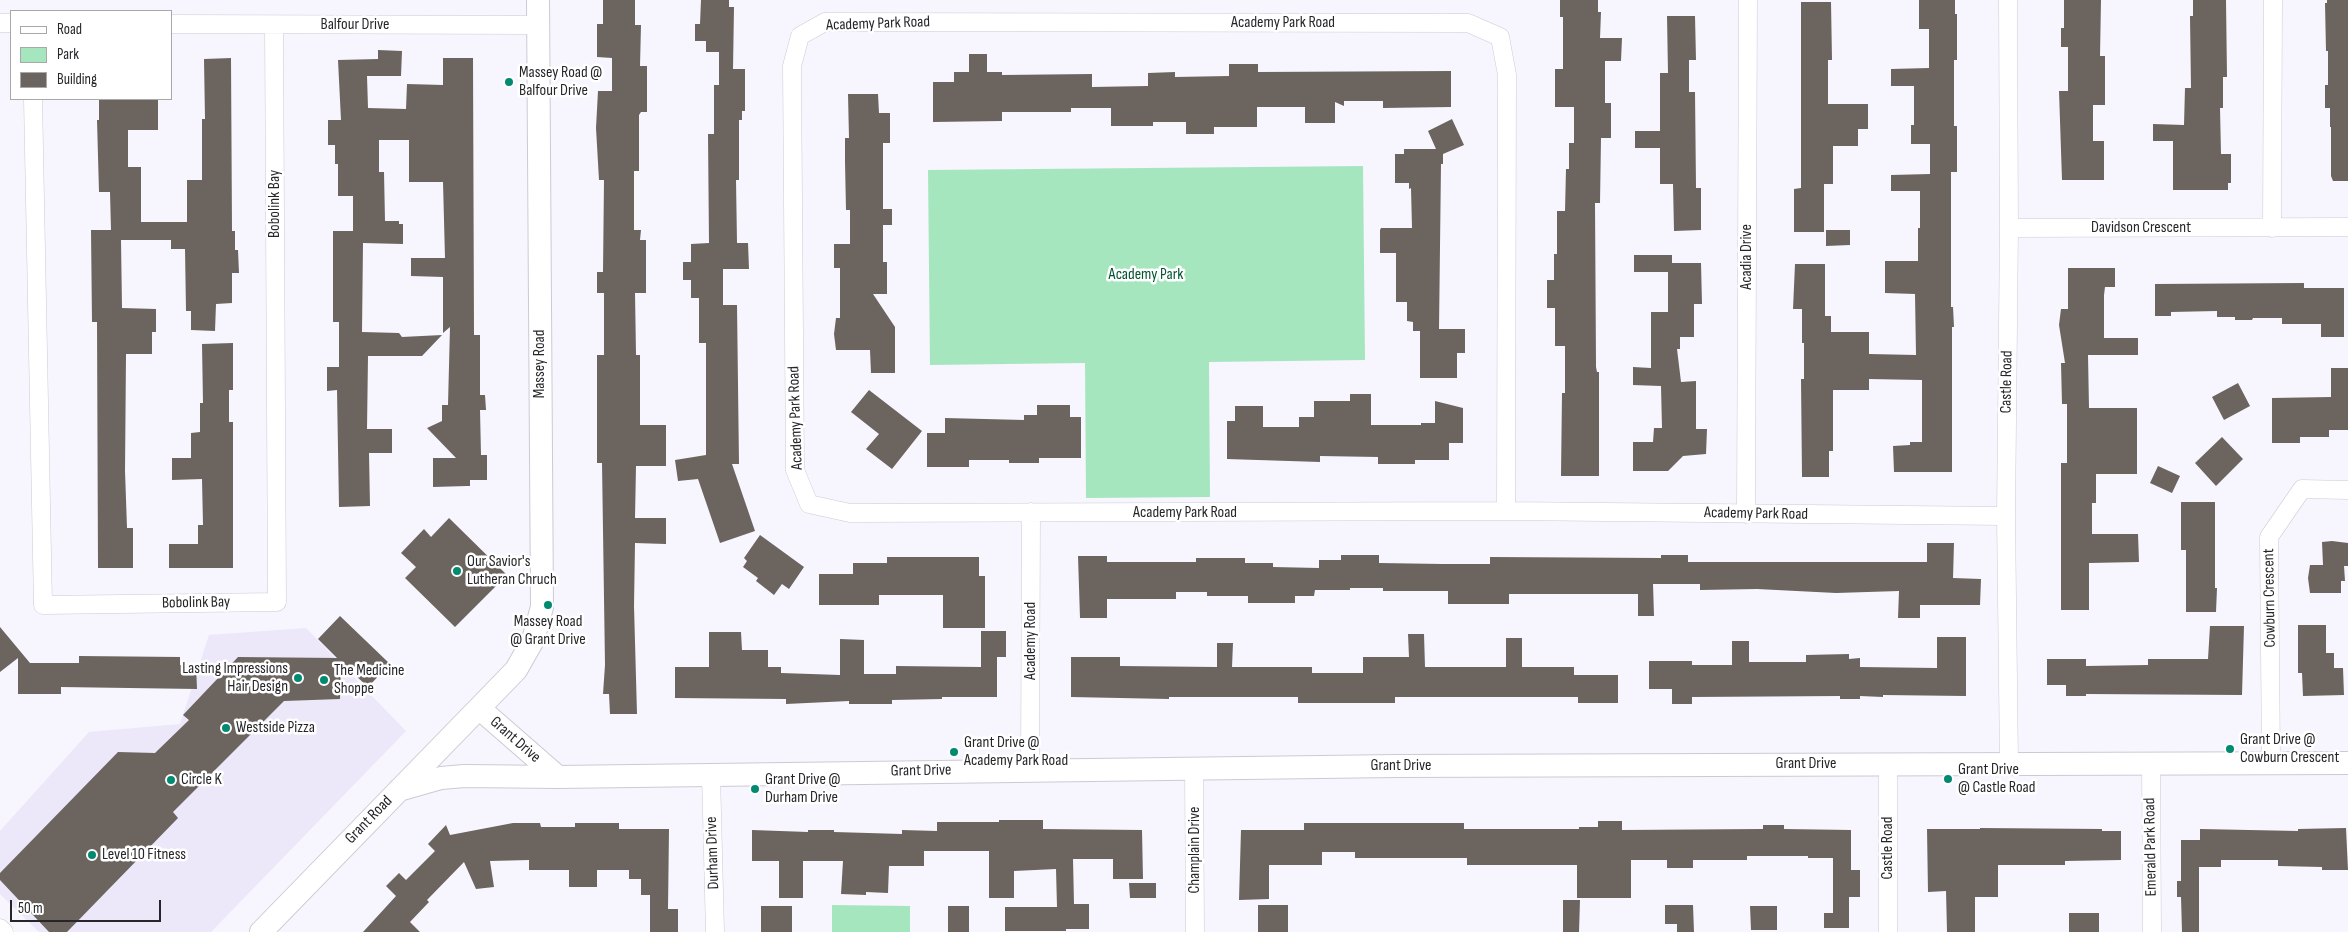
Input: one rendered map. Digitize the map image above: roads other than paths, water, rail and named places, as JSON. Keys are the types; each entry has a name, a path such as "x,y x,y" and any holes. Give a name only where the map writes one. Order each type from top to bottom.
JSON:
{"street":[{"name":"Massey Road","path":"480,709 516,670 533,640 542,607 538,0"},
{"name":"Acadia Drive","path":"1746,514 1748,0"},
{"name":"Castle Road","path":"2008,0 2009,228 2006,516 2009,764"},
{"path":"2272,228 2273,0"},
{"name":"Academy Park Road","path":"1506,511 1507,75 1500,37 1468,23 825,22 800,36 792,66 795,470 809,504 850,513 1506,511 2006,516"},
{"name":"Balfour Drive","path":"172,24 538,25"},
{"name":"Bobolink Bay","path":"33,100 43,605 277,602 274,25"},
{"name":"Davidson Crescent","path":"2009,228 2348,227"},
{"name":"Cowburn Crescent","path":"2271,763 2269,537 2302,489 2348,490"},
{"name":"Academy Road","path":"1030,769 1031,512"},
{"name":"Grant Drive","path":"480,709 558,777 1194,767 2150,762 2348,763"},
{"name":"Grant Road","path":"260,932 480,709"},
{"name":"Emerald Park Road","path":"2150,762 2152,932"},
{"name":"Castle Road","path":"1888,764 1888,932"},
{"name":"Champlain Drive","path":"1194,767 1195,932"},
{"name":"Durham Drive","path":"711,774 715,932"},
{"path":"398,790 441,778 464,776 558,777"},
{"path":"0,928 4,932"}],"place":[{"name":"Massey Road @ Balfour Drive","path":"509,82"},
{"name":"Our Savior's Lutheran Chruch","path":"457,571"},
{"name":"Massey Road @ Grant Drive","path":"548,605"},
{"name":"Lasting Impressions Hair Design","path":"298,678"},
{"name":"The Medicine Shoppe","path":"324,680"},
{"name":"Westside Pizza","path":"226,728"},
{"name":"Grant Drive @ Cowburn Crescent","path":"2230,749"},
{"name":"Grant Drive @ Academy Park Road","path":"954,752"},
{"name":"Grant Drive @ Castle Road","path":"1948,779"},
{"name":"Circle K","path":"171,780"},
{"name":"Grant Drive @ Durham Drive","path":"755,789"},
{"name":"Level 10 Fitness","path":"92,855"}],"park label":[{"name":"Academy Park","path":"1146,275"}]}
